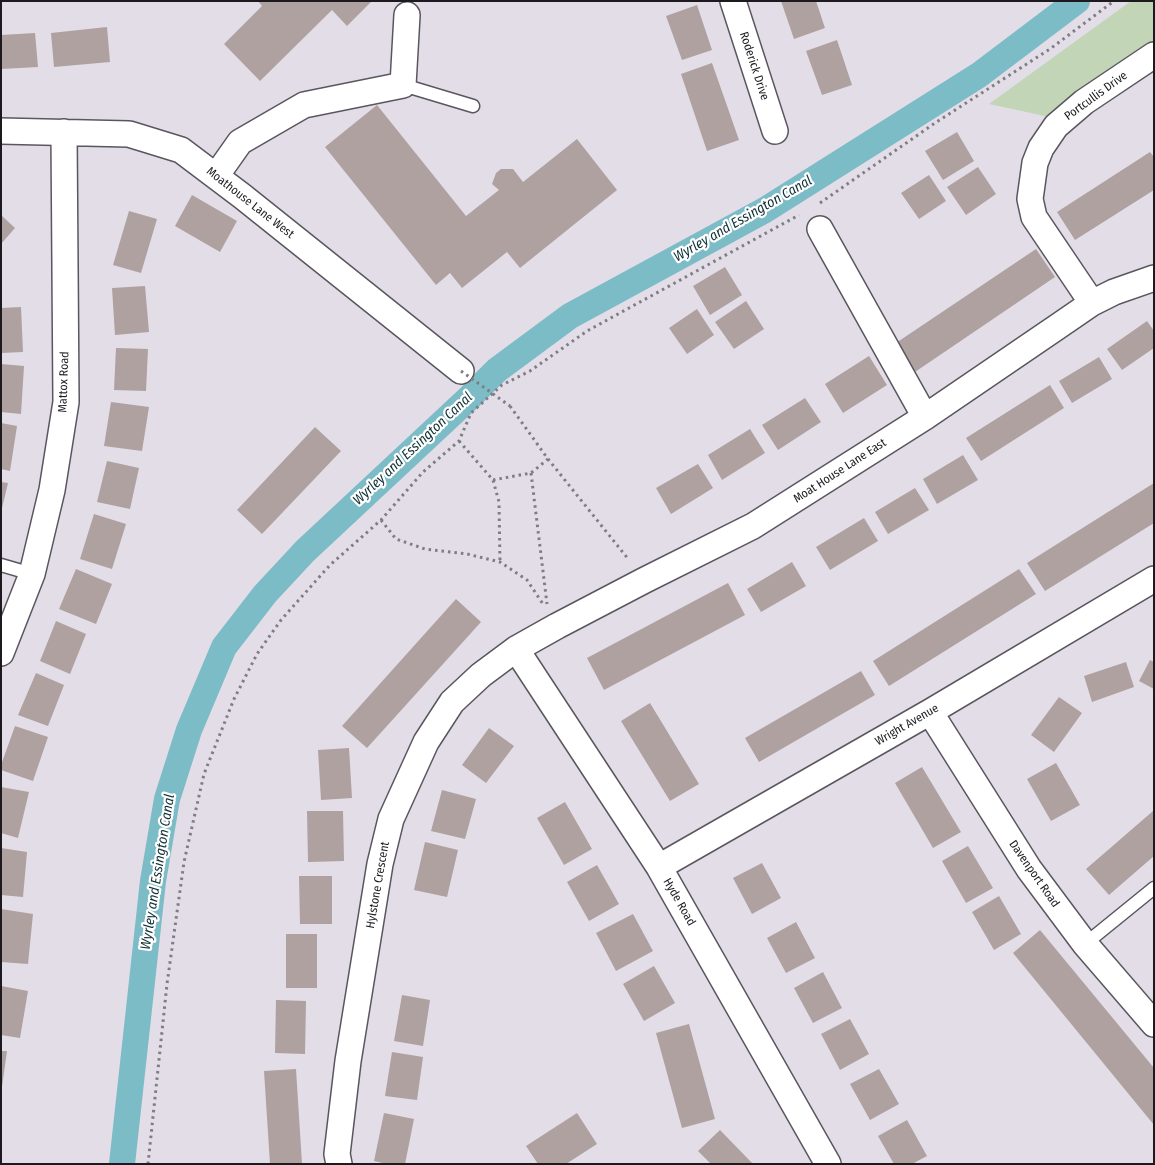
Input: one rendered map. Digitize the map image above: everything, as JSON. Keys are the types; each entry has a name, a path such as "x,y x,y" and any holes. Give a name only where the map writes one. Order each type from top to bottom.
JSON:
{"street":[{"name":"Roderick Drive","path":"733,1 775,131"},
{"path":"216,176 240,142 304,105 403,85 407,15"},
{"name":"Portcullis Drive","path":"1092,302 1034,217 1030,199 1035,163 1041,148 1056,126 1084,102 1154,55"},
{"name":"Moathouse Lane West","path":"1,131 129,134 181,150 461,371"},
{"name":"Mattox Road","path":"1,653 32,574 52,490 66,402 64,132"},
{"path":"814,215 925,416"},
{"name":"Moat House Lane East","path":"516,649 646,580 754,526 925,416 1092,302 1154,278"},
{"name":"Wright Avenue","path":"659,867 930,712 1154,579"},
{"name":"Hyde Road","path":"516,649 659,867 828,1164"},
{"name":"Hylstone Crescent","path":"339,1164 337,1154 348,1062 380,864 391,819 426,742 452,702 481,675 516,649"},
{"name":"Davenport Road","path":"930,712 1029,869 1085,944 1154,1024"}],"lane":[{"path":"403,85 473,106"},
{"path":"1,565 32,574"},
{"path":"1085,944 1154,888"}],"path":[{"path":"148,1164 166,984 184,862 204,774 234,700 257,654 281,620 330,564 380,520 423,472 459,441 471,413 502,385 530,371 587,331 814,215 935,123 1050,49 1114,1"},
{"path":"461,371 510,406 548,458 646,580"},
{"path":"459,441 493,480 499,502 500,562"},
{"path":"493,480 531,473 548,458"},
{"path":"380,520 396,539 425,549 467,554 500,562 527,580 547,610 531,473"}],"green space":[{"path":"1131,1 1154,1 1154,49 1054,118 989,104"}],"building":[{"path":"258,1 372,1 347,26 332,10 260,81 224,44 262,6"},
{"path":"781,1 816,1 825,28 794,39"},
{"path":"697,5 712,50 682,60 666,16"},
{"path":"107,27 110,62 54,67 51,33"},
{"path":"35,33 38,67 1,69 1,35"},
{"path":"837,40 852,85 822,95 806,51"},
{"path":"712,63 739,140 707,151 681,74"},
{"path":"377,105 466,216 499,190 492,184 496,173 501,169 513,169 523,182 577,139 617,190 520,268 507,252 462,288 450,273 436,285 325,147"},
{"path":"957,132 974,161 943,180 925,151"},
{"path":"1150,152 1154,157 1154,190 1075,240 1057,212"},
{"path":"978,167 996,194 966,215 947,187"},
{"path":"929,175 946,201 919,219 901,193"},
{"path":"192,195 237,221 220,252 175,226"},
{"path":"129,211 157,219 141,273 113,265"},
{"path":"1,215 15,228 1,244"},
{"path":"1036,249 1055,277 912,374 893,345"},
{"path":"725,267 742,295 710,315 693,286"},
{"path":"145,286 149,332 115,335 112,288"},
{"path":"746,301 764,329 734,349 715,322"},
{"path":"21,307 23,352 1,353 1,308"},
{"path":"697,309 714,335 687,354 669,328"},
{"path":"1147,321 1154,331 1154,348 1122,370 1107,349"},
{"path":"116,348 148,349 146,391 114,390"},
{"path":"869,356 887,385 843,413 825,384"},
{"path":"1099,357 1112,379 1072,403 1059,381"},
{"path":"1,364 24,366 21,414 1,412"},
{"path":"1050,385 1064,408 981,461 966,438"},
{"path":"805,398 821,422 778,450 762,425"},
{"path":"111,402 149,407 142,451 104,446"},
{"path":"1,423 17,426 10,471 1,469"},
{"path":"315,427 341,451 262,534 237,510"},
{"path":"750,429 765,453 722,480 708,455"},
{"path":"963,455 978,480 937,504 923,479"},
{"path":"107,461 139,468 130,509 97,502"},
{"path":"698,464 713,488 671,514 656,488"},
{"path":"1,482 8,483 2,508 1,508"},
{"path":"1154,483 1154,523 1045,591 1027,563"},
{"path":"915,488 929,510 888,534 875,512"},
{"path":"94,514 126,524 112,569 80,559"},
{"path":"864,518 878,541 830,570 816,547"},
{"path":"792,562 806,586 761,612 747,589"},
{"path":"76,569 112,584 96,624 59,609"},
{"path":"1019,569 1036,594 889,686 873,661"},
{"path":"728,583 745,615 604,690 587,658"},
{"path":"456,599 481,622 367,748 342,726"},
{"path":"56,621 86,634 70,674 40,661"},
{"path":"1150,660 1154,662 1154,689 1139,681"},
{"path":"1126,662 1134,687 1092,702 1084,676"},
{"path":"861,671 875,695 759,762 745,738"},
{"path":"36,673 64,685 48,726 18,715"},
{"path":"1059,697 1082,713 1054,752 1031,735"},
{"path":"650,703 699,784 670,801 621,721"},
{"path":"15,726 48,737 33,781 1,770 1,765"},
{"path":"489,728 514,746 486,783 462,765"},
{"path":"349,748 352,798 321,800 318,750"},
{"path":"1056,763 1080,805 1051,821 1027,779"},
{"path":"922,767 961,832 933,848 895,783"},
{"path":"1,787 29,792 18,838 1,833"},
{"path":"442,790 476,799 465,839 431,831"},
{"path":"565,802 592,849 564,865 537,818"},
{"path":"307,811 343,811 344,861 308,862"},
{"path":"1153,811 1154,856 1109,895 1086,869"},
{"path":"425,842 458,850 447,897 414,890"},
{"path":"968,846 993,888 966,903 942,861"},
{"path":"1,848 27,852 23,897 1,895"},
{"path":"762,863 781,898 752,914 733,878"},
{"path":"597,865 619,904 589,921 567,882"},
{"path":"299,876 332,876 332,924 300,924"},
{"path":"999,896 1021,934 994,950 972,912"},
{"path":"1,909 33,914 28,964 1,962"},
{"path":"633,914 653,951 616,971 596,933"},
{"path":"796,922 815,958 786,973 767,938"},
{"path":"1040,930 1154,1068 1154,1125 1013,953"},
{"path":"286,934 317,934 317,988 286,988"},
{"path":"654,966 675,1003 644,1021 623,984"},
{"path":"823,972 842,1008 813,1023 794,988"},
{"path":"1,986 28,991 20,1038 1,1035"},
{"path":"402,995 430,1000 423,1046 394,1041"},
{"path":"276,1000 306,1001 305,1054 275,1053"},
{"path":"850,1019 869,1054 840,1070 821,1034"},
{"path":"689,1024 715,1119 682,1128 656,1033"},
{"path":"1,1051 7,1051 2,1087 1,1087"},
{"path":"392,1052 423,1057 417,1100 385,1096"},
{"path":"296,1069 302,1164 270,1164 264,1071"},
{"path":"879,1069 899,1104 870,1120 850,1084"},
{"path":"384,1113 414,1119 405,1164 387,1164 374,1161"},
{"path":"577,1113 597,1144 566,1164 538,1164 526,1146"},
{"path":"907,1120 927,1156 912,1164 894,1164 878,1136"},
{"path":"720,1130 753,1164 711,1164 698,1151"}],"waterway":[{"name":"Wyrley and Essington Canal","path":"122,1164 153,881 167,799 189,730 224,647 265,594 305,551 497,370 570,316 765,210 979,75 1077,1"}]}
